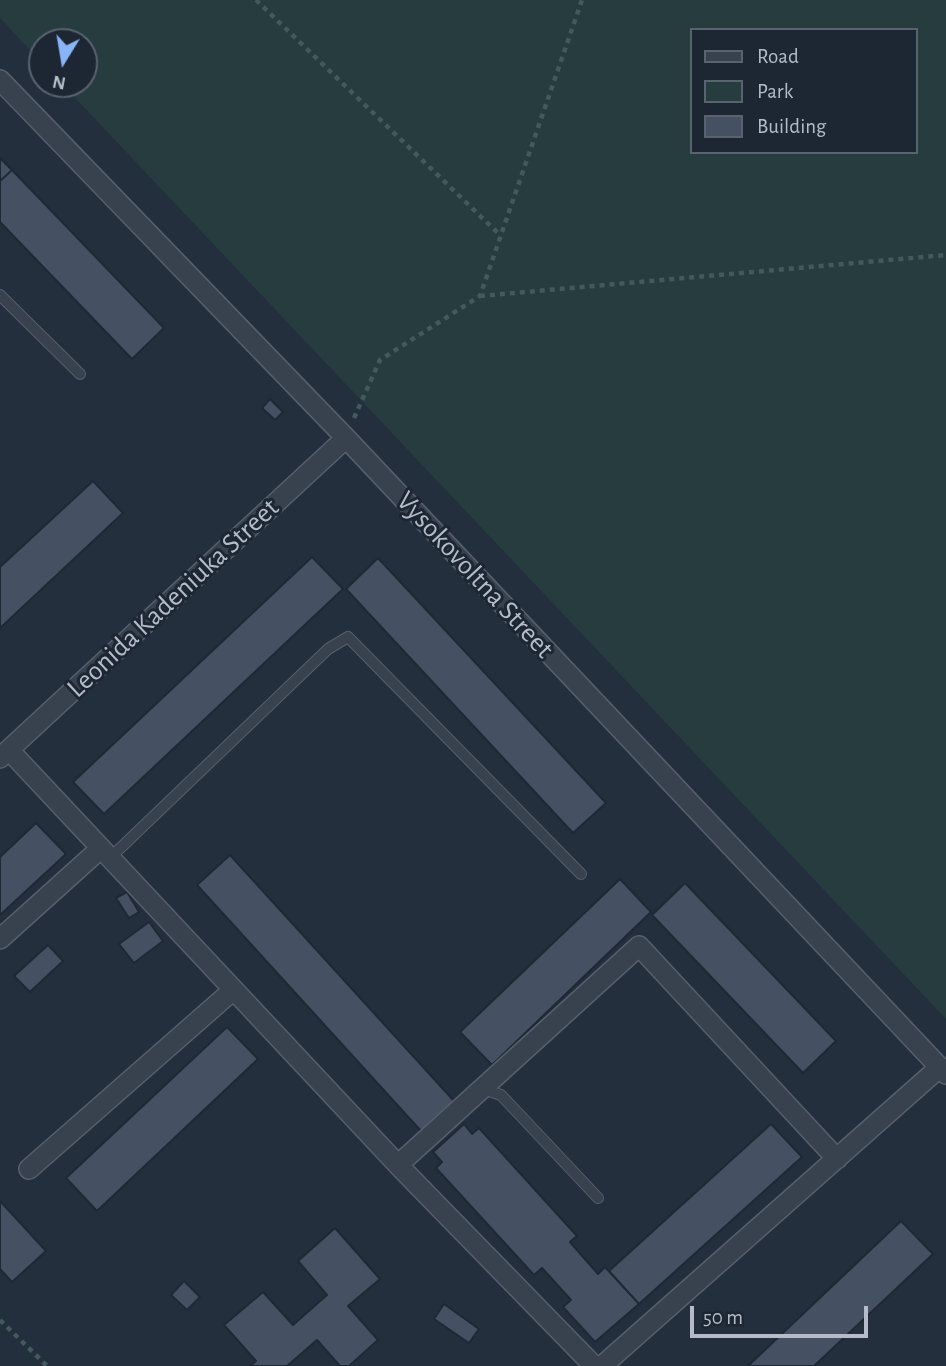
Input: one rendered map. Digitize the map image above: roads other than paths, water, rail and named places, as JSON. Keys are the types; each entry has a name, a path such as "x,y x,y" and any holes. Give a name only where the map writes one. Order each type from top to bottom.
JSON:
{"street":[{"name":"Vysokovoltna Street","path":"0,80 346,438 943,1070"},
{"name":"Leonida Kadeniuka Street","path":"3,749 346,438"},
{"path":"3,749 398,1166 594,1366"},
{"path":"0,939 105,854"},
{"path":"398,1166 639,946 837,1159"},
{"path":"29,1169 232,991"},
{"path":"602,1366 837,1159 943,1070"}],"lane":[{"path":"0,295 80,374"},
{"path":"105,854 328,649 348,637 581,874"},
{"path":"482,1089 501,1096 598,1198"}]}
